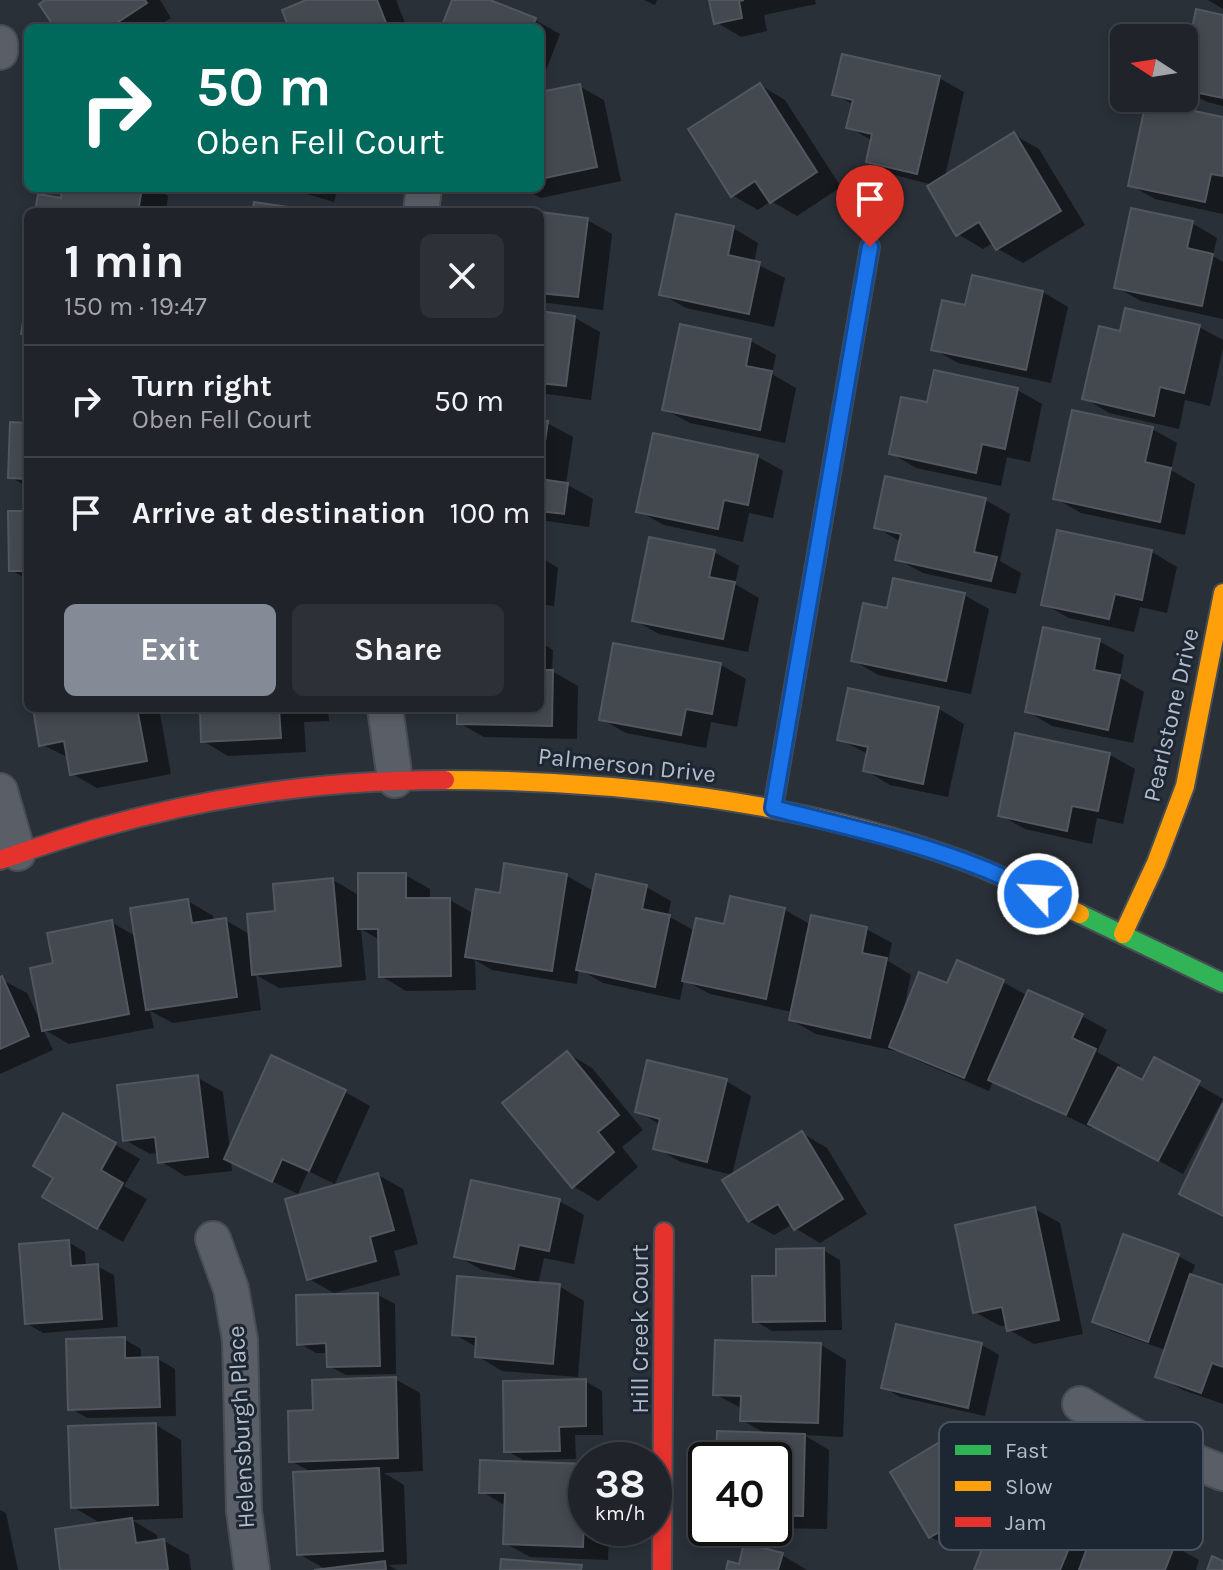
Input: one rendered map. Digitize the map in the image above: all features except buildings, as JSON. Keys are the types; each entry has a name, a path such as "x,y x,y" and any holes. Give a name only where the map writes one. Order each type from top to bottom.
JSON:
{"street":[{"path":"0,43 0,52"},
{"path":"773,808 870,247"},
{"name":"Pearlstone Drive","path":"1123,934 1156,863 1185,786 1223,593"},
{"path":"386,712 395,780"},
{"name":"Palmerson Drive","path":"9,857 135,819 244,797 395,780 511,779 612,784 773,808 885,836 981,867 1188,963 1223,983"},
{"path":"0,791 9,857"},
{"name":"Hill Creek Court","path":"662,1570 664,1232"},
{"name":"Helensburgh Place","path":"213,1239 231,1289 240,1340 243,1498 252,1570"},
{"path":"1080,1404 1110,1422"},
{"path":"1203,1465 1223,1473"}],"traffic: fast":[{"path":"773,808 870,247"},
{"path":"1080,914 1223,983"}],"traffic: slow":[{"path":"1123,934 1156,863 1185,786 1223,593"},
{"path":"445,780 575,784 708,798 774,809 902,840 964,861 1080,914"}],"traffic: jam":[{"path":"0,860 99,828 227,799 358,783 445,780"},
{"path":"662,1570 664,1232"}],"route":[{"path":"870,247 773,808 885,836 981,867 1038,894"}]}
